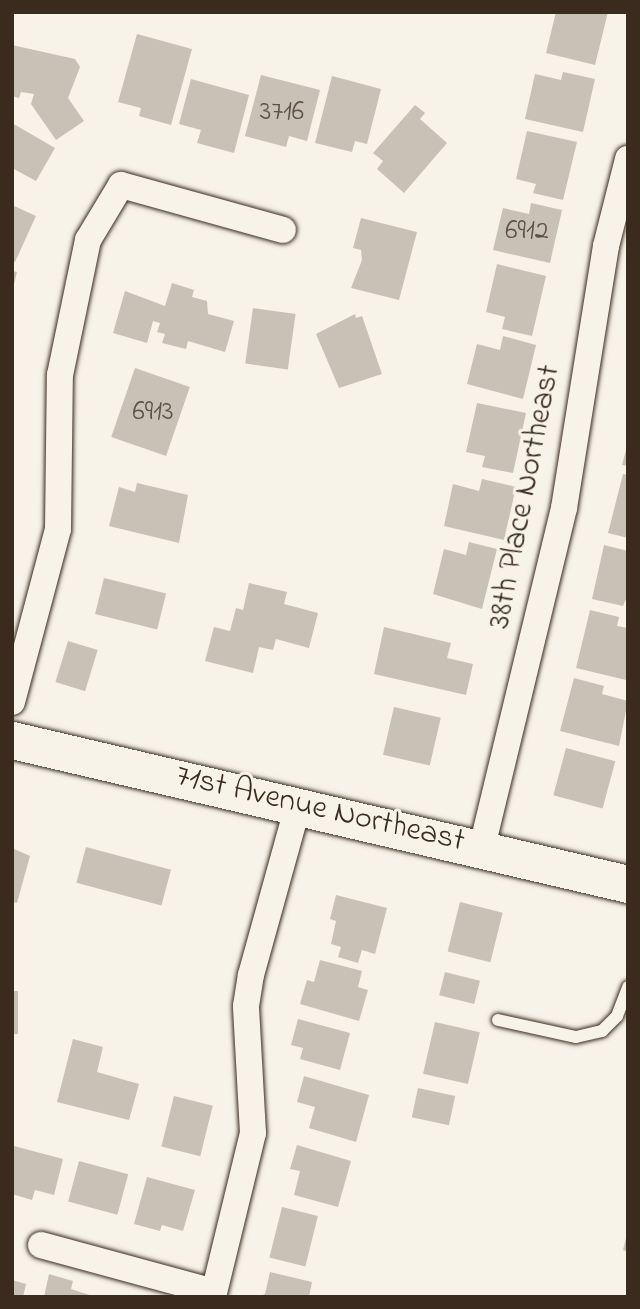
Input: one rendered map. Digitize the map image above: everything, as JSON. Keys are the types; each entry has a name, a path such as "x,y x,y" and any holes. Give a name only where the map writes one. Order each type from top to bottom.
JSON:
{"street":[{"name":"38th Place Northeast","path":"482,847 564,508 606,246 628,159"},
{"path":"12,702 58,529 60,375 88,240 121,185 283,230"},
{"name":"71st Avenue Northeast","path":"12,740 482,847 628,884"},
{"path":"41,1245 214,1294 253,1133 247,996 298,806"}],"lane":[{"path":"498,1020 576,1037 603,1031 617,1016 628,987"}],"building":[{"path":"556,12 608,12 595,65 546,53"},
{"path":"137,34 192,49 171,125 139,116 141,108 118,102"},
{"path":"12,45 75,59 80,67 68,98 84,121 56,140 31,104 34,94 21,92 19,98 12,96"},
{"path":"563,72 595,79 583,132 525,119 535,74 561,80"},
{"path":"261,75 320,90 307,141 289,136 286,147 245,136"},
{"path":"332,76 381,89 367,144 355,141 352,152 315,143"},
{"path":"191,79 249,95 234,153 197,143 201,130 179,124"},
{"path":"415,105 425,113 420,119 447,143 404,193 377,169 383,161 373,153"},
{"path":"12,123 55,148 36,181 12,168"},
{"path":"527,131 577,142 563,200 533,193 536,184 516,179"},
{"path":"531,203 562,210 550,263 493,250 503,208 529,214"},
{"path":"12,205 36,216 15,262 12,261"},
{"path":"361,218 417,232 399,300 351,288 362,260 361,250 353,248"},
{"path":"497,264 546,276 532,336 502,329 505,317 486,312"},
{"path":"12,271 17,272 13,288 12,288"},
{"path":"172,283 194,290 192,297 207,301 208,314 234,321 225,352 188,341 186,349 162,343 165,334 157,332 160,323 153,321 147,343 113,333 125,291 165,306"},
{"path":"253,308 296,314 288,369 245,363"},
{"path":"355,314 356,318 362,316 382,374 339,388 316,334"},
{"path":"503,336 536,345 523,399 467,384 477,344 500,350"},
{"path":"135,368 190,387 166,456 111,437"},
{"path":"477,403 526,413 513,473 482,467 485,456 466,452"},
{"path":"628,446 628,466 622,465"},
{"path":"623,474 628,475 628,538 608,533"},
{"path":"482,479 516,487 504,540 444,526 453,484 479,491"},
{"path":"137,483 188,495 179,543 109,526 119,487 135,492"},
{"path":"469,542 497,549 482,609 433,594 444,549 466,555"},
{"path":"604,545 628,551 628,595 623,606 592,599"},
{"path":"104,578 166,593 157,629 95,614"},
{"path":"249,583 287,592 284,604 318,613 309,648 276,639 273,650 259,647 253,673 205,661 214,627 230,631 236,608 243,610"},
{"path":"590,610 619,617 617,626 628,628 626,680 576,668"},
{"path":"384,627 451,643 447,658 473,664 466,695 374,674"},
{"path":"68,641 98,650 85,691 55,682"},
{"path":"574,678 604,686 602,694 628,701 619,746 560,731"},
{"path":"394,707 441,718 430,766 383,755"},
{"path":"566,748 615,761 603,809 553,795"},
{"path":"86,847 171,870 161,906 76,883"},
{"path":"12,848 30,856 17,903 12,902"},
{"path":"336,895 387,908 375,954 362,950 358,963 338,957 341,947 331,944 336,921 330,919"},
{"path":"460,902 503,913 490,962 448,951"},
{"path":"320,960 362,971 358,987 368,990 359,1021 300,1004 307,980 314,982"},
{"path":"445,972 480,981 474,1004 439,995"},
{"path":"12,991 18,991 18,1034 12,1034"},
{"path":"298,1019 350,1033 340,1070 300,1059 303,1048 291,1045"},
{"path":"435,1022 480,1032 468,1084 423,1074"},
{"path":"73,1039 103,1047 97,1072 139,1084 129,1120 57,1102"},
{"path":"304,1076 369,1095 356,1142 309,1128 315,1107 297,1102"},
{"path":"418,1088 455,1096 449,1125 412,1117"},
{"path":"174,1096 213,1106 200,1156 161,1146"},
{"path":"297,1145 351,1161 338,1207 294,1195 300,1171 290,1169"},
{"path":"14,1146 63,1159 54,1195 35,1190 32,1200 12,1194"},
{"path":"79,1161 128,1174 117,1215 68,1202"},
{"path":"147,1177 195,1190 183,1231 162,1225 160,1231 134,1224"},
{"path":"282,1207 318,1216 305,1266 269,1257"},
{"path":"628,1234 628,1252 623,1250"},
{"path":"270,1272 312,1282 309,1297 258,1297 265,1294"},
{"path":"49,1274 73,1281 71,1289 96,1297 44,1297"},
{"path":"12,1280 26,1284 23,1297 12,1297"}]}
